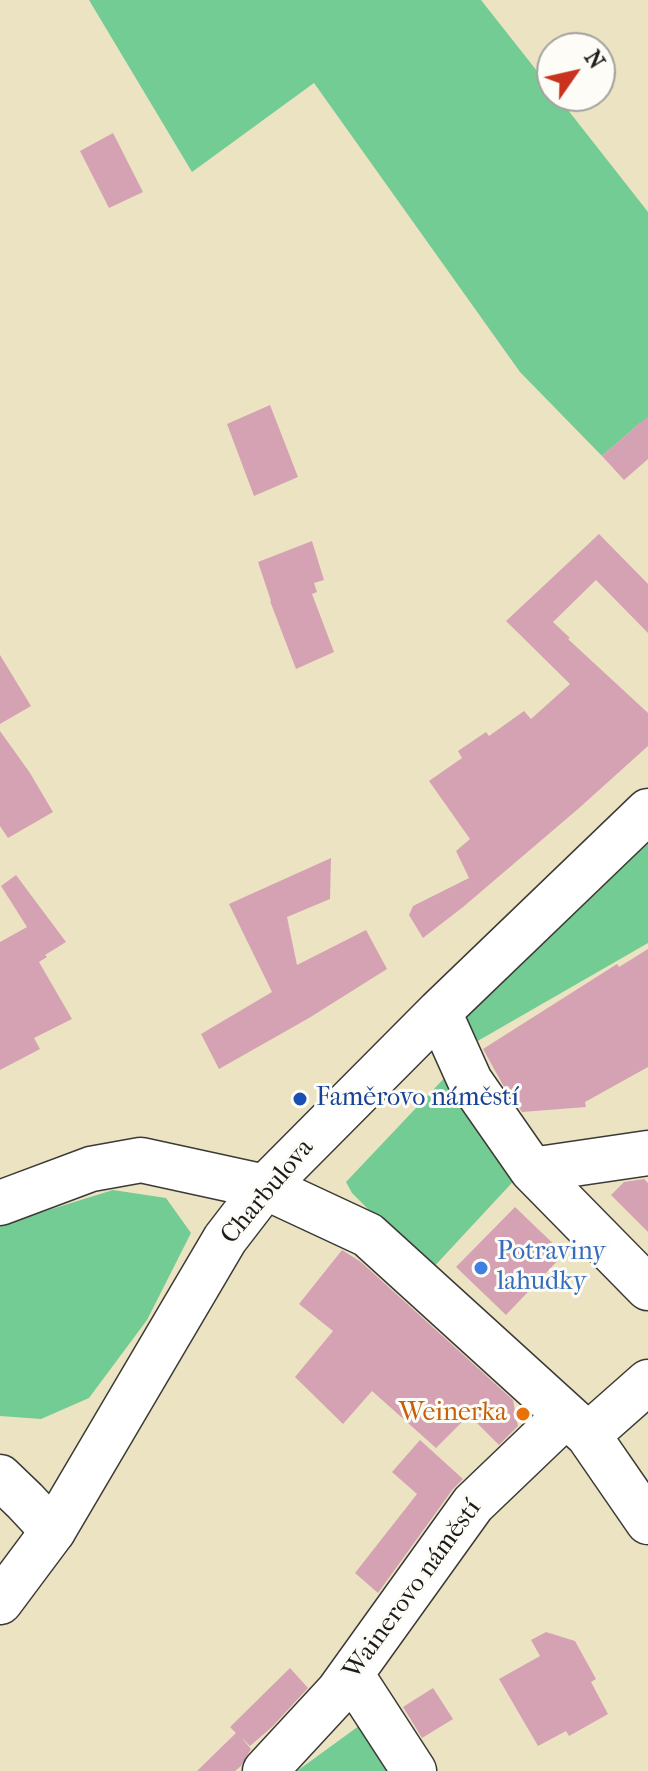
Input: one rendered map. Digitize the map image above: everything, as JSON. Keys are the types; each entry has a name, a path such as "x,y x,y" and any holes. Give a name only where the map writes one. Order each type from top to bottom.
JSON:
{"main road":[{"name":"Charbulova","path":"0,1602 53,1531 225,1239 265,1187 439,1012 648,811"},
{"path":"439,1012 470,1081 532,1170 648,1288"},
{"path":"532,1170 648,1153"},
{"path":"0,1203 91,1169 141,1160 265,1187 368,1235 577,1425 648,1522"},
{"name":"Wainerovo náměstí","path":"265,1771 338,1692 473,1504 577,1425 648,1382"},
{"path":"0,1477 53,1531"},
{"path":"351,1674 414,1771"}],"green space":[{"path":"89,0 481,0 536,70 536,112 570,112 648,212 648,433 640,423 602,456 520,372 314,83 192,172"},
{"path":"648,826 648,943 469,1046 466,1005"},
{"path":"451,1071 522,1172 430,1271 352,1193 346,1182"},
{"path":"113,1190 166,1198 191,1233 147,1320 89,1398 41,1419 0,1416 0,1225"},
{"path":"367,1720 402,1771 297,1771"}],"building":[{"path":"113,133 143,192 109,208 80,151"},
{"path":"270,405 298,477 254,496 227,424"},
{"path":"648,416 648,459 624,480 602,456"},
{"path":"599,534 648,584 648,633 596,580 553,622 648,713 648,746 578,809 423,938 409,915 413,906 469,878 456,851 470,839 429,781 462,758 458,751 486,732 489,736 524,711 531,719 570,684 506,621"},
{"path":"312,541 324,580 314,583 317,592 312,594 334,652 296,669 258,562"},
{"path":"0,655 31,706 0,724"},
{"path":"0,731 53,812 8,838 0,826"},
{"path":"331,858 330,899 287,917 297,965 366,930 387,969 219,1069 201,1034 272,992 229,904"},
{"path":"16,875 66,942 39,962 72,1019 34,1038 40,1049 0,1070 0,942 27,927 1,886"},
{"path":"648,949 648,1067 585,1102 586,1107 522,1112 483,1049 617,964 619,967"},
{"path":"644,1179 648,1183 648,1232 611,1195 624,1182"},
{"path":"515,1207 564,1254 506,1315 456,1267"},
{"path":"342,1250 361,1262 513,1400 518,1426 499,1445 469,1415 436,1448 372,1391 343,1424 295,1377 333,1331 299,1304"},
{"path":"420,1440 463,1479 378,1593 355,1573 417,1494 392,1472"},
{"path":"546,1632 575,1641 596,1679 591,1682 608,1714 569,1736 566,1731 538,1746 499,1679 540,1656 531,1640"},
{"path":"290,1668 308,1688 250,1746 241,1737 251,1749 241,1766 235,1771 197,1771 236,1733 230,1727"},
{"path":"433,1688 453,1719 422,1738 403,1707"}],"place":[{"name":"Faměrovo náměstí","path":"300,1099"},
{"name":"Potraviny lahudky","path":"481,1268"},
{"name":"Weinerka","path":"523,1414"}]}
